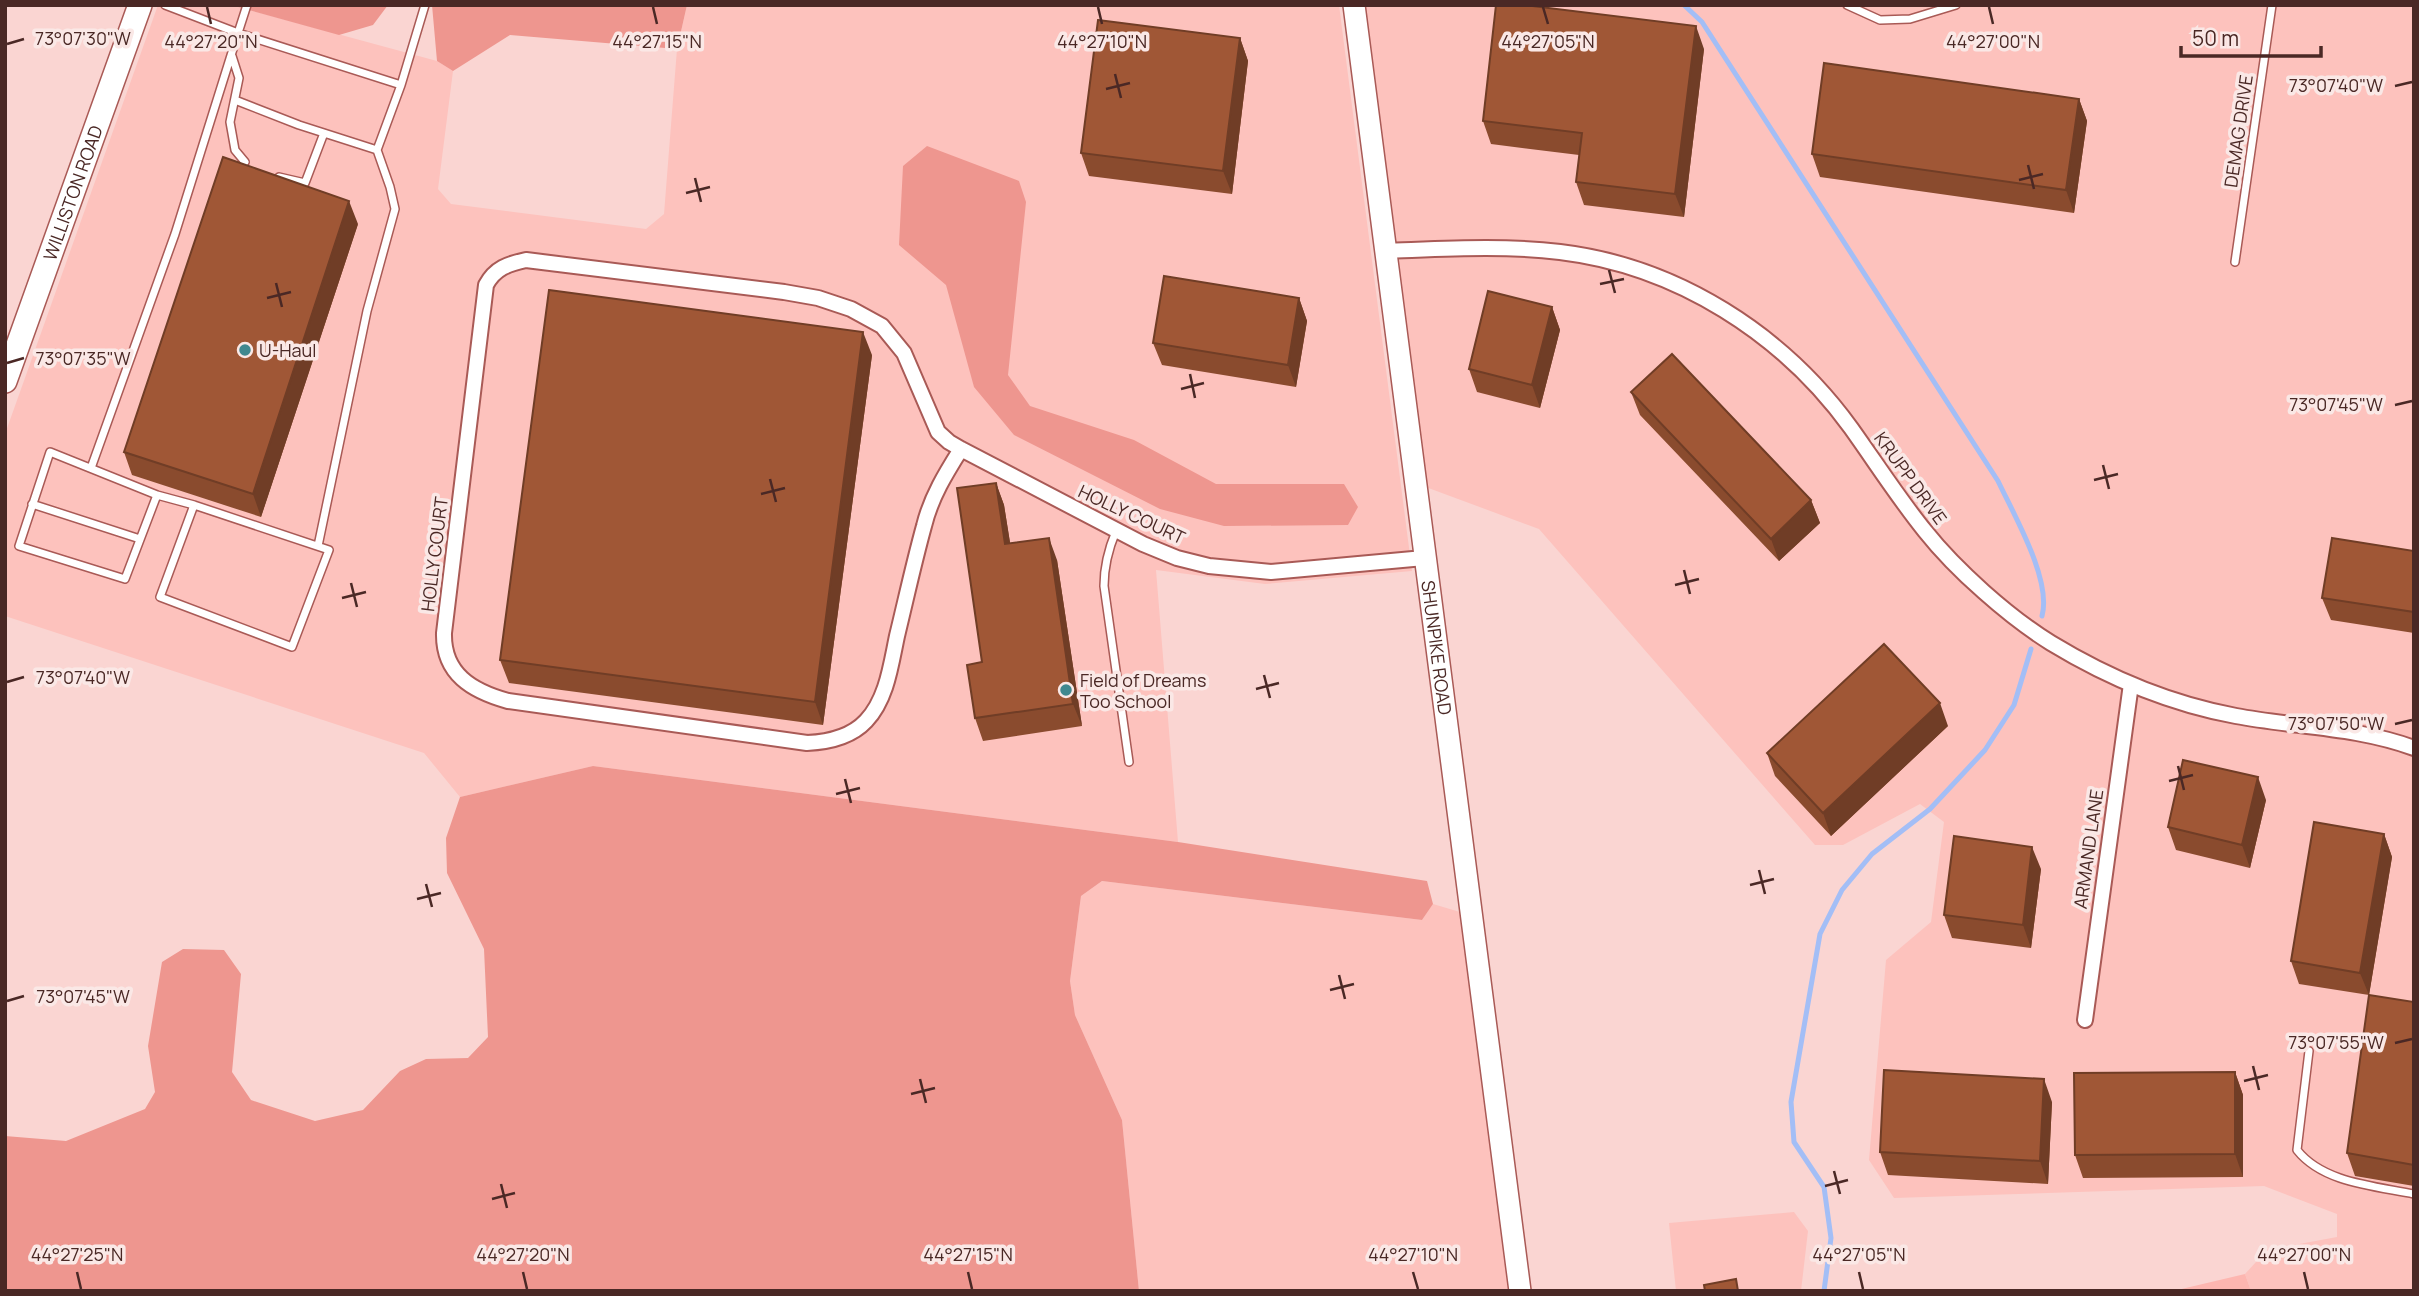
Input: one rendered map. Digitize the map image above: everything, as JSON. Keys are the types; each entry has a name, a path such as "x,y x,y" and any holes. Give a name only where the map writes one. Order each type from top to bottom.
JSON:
{"main road":[{"name":"WILLISTON ROAD","path":"5,382 140,5"}],"street":[{"name":"SHUNPIKE ROAD","path":"1354,5 1520,1291"},
{"name":"KRUPP DRIVE","path":"1385,251 1517,248 1583,255 1645,272 1718,306 1764,337 1830,399 1924,531 1973,581 2051,643 2131,684 2232,715 2367,734 2414,748"},
{"name":"HOLLY COURT","path":"961,449 940,483 924,524 885,687 867,719 855,730 841,737 807,743 508,701 489,696 472,687 449,663 444,647 444,633 486,285 491,276 509,263 526,260 784,292 818,298 869,317 893,337 908,362 938,432 949,442 1116,531 1177,558 1209,566 1248,571 1322,569 1424,558"},
{"name":"ARMAND LANE","path":"2085,1020 2131,684"}],"lane":[{"path":"165,5 239,33 401,85"},
{"path":"91,468 175,233 247,5"},
{"path":"318,546 367,311 395,209 377,150 401,85 425,5"},
{"path":"1847,5 1880,20 1910,19 1956,5"},
{"name":"DEMAG DRIVE","path":"2235,262 2272,5"},
{"path":"231,56 239,78 230,122 235,150 245,162"},
{"path":"235,100 377,150"},
{"path":"279,177 304,183 324,133"},
{"path":"157,495 125,579 19,546 50,452 157,495 194,505 329,550 292,647 160,597 194,505"},
{"path":"32,504 140,539"},
{"path":"1116,531 1106,559 1104,586 1129,762"},
{"path":"2309,1051 2297,1150 2305,1160 2341,1178 2414,1194"}],"shaded area":[{"path":"158,5 231,5 437,61 453,71 438,189 451,204 646,229 664,214 677,49 687,5 1339,5 1412,571 1265,584 1156,570 1178,842 593,766 460,797 424,753 5,616 5,434"},
{"path":"231,5 388,5 373,25 339,35"},
{"path":"432,5 687,5 677,49 510,35 453,71 437,61"},
{"path":"1365,5 2414,5 2414,1291 2251,1291 2245,1274 2267,1250 2337,1237 2337,1214 2264,1186 1894,1198 1869,1160 1886,960 1931,922 1944,822 1920,804 1843,845 1815,845 1539,529 1423,486"},
{"path":"927,146 1019,181 1026,202 1008,375 1030,406 1134,440 1216,484 1344,484 1358,507 1348,525 1224,526 1160,509 1014,435 974,387 946,285 899,245 903,166"},
{"path":"593,766 1178,842 1427,881 1433,904 1422,920 1102,881 1081,896 1070,981 1075,1015 1122,1120 1139,1291 5,1291 5,1136 66,1141 145,1109 155,1092 148,1046 162,962 183,949 224,950 241,974 232,1072 251,1100 315,1121 363,1110 400,1071 426,1059 468,1058 488,1037 484,949 447,873 446,838 460,797"},
{"path":"1102,881 1422,920 1433,904 1480,918 1528,1291 1139,1291 1122,1120 1075,1015 1070,981 1081,896"},
{"path":"1794,1212 1808,1231 1801,1291 1676,1291 1669,1223"},
{"path":"2245,1274 2251,1291 2173,1291"}],"building":[{"path":"1496,5 1524,5 1696,26 1675,194 1576,182 1582,133 1483,121"},
{"path":"1098,20 1240,38 1223,171 1081,153"},
{"path":"1824,63 2079,99 2066,190 1812,154"},
{"name":"U-Haul","path":"223,157 349,201 253,494 124,452"},
{"path":"1164,276 1299,298 1288,365 1153,343"},
{"path":"549,290 863,332 815,702 500,660"},
{"path":"1488,291 1552,307 1532,385 1469,369"},
{"path":"1672,354 1811,500 1771,539 1631,392"},
{"path":"996,483 1005,544 1049,538 1073,704 975,718 967,665 982,662 957,488"},
{"path":"2332,538 2414,551 2414,612 2322,598"},
{"path":"1884,644 1940,703 1823,813 1767,753"},
{"path":"2183,760 2258,777 2242,845 2168,827"},
{"path":"2314,822 2384,834 2360,973 2291,961"},
{"path":"1954,836 2032,847 2023,925 1944,915"},
{"path":"2369,995 2414,1002 2414,1165 2347,1153"},
{"path":"1884,1070 2044,1079 2040,1161 1880,1152"},
{"path":"2235,1072 2235,1154 2075,1155 2074,1073"},
{"path":"1736,1279 1738,1291 1705,1291 1704,1285"}],"waterway":[{"path":"1684,5 1702,22 1998,481 2037,566 2044,601 2042,616"},
{"path":"1824,1291 1831,1238 1824,1187 1794,1142 1791,1102 1820,934 1842,890 1872,854 1930,809 1985,750 2014,705 2031,649"}],"place":[{"name":"U-Haul","path":"245,350"},
{"name":"Field of Dreams Too School","path":"1066,690"}]}
